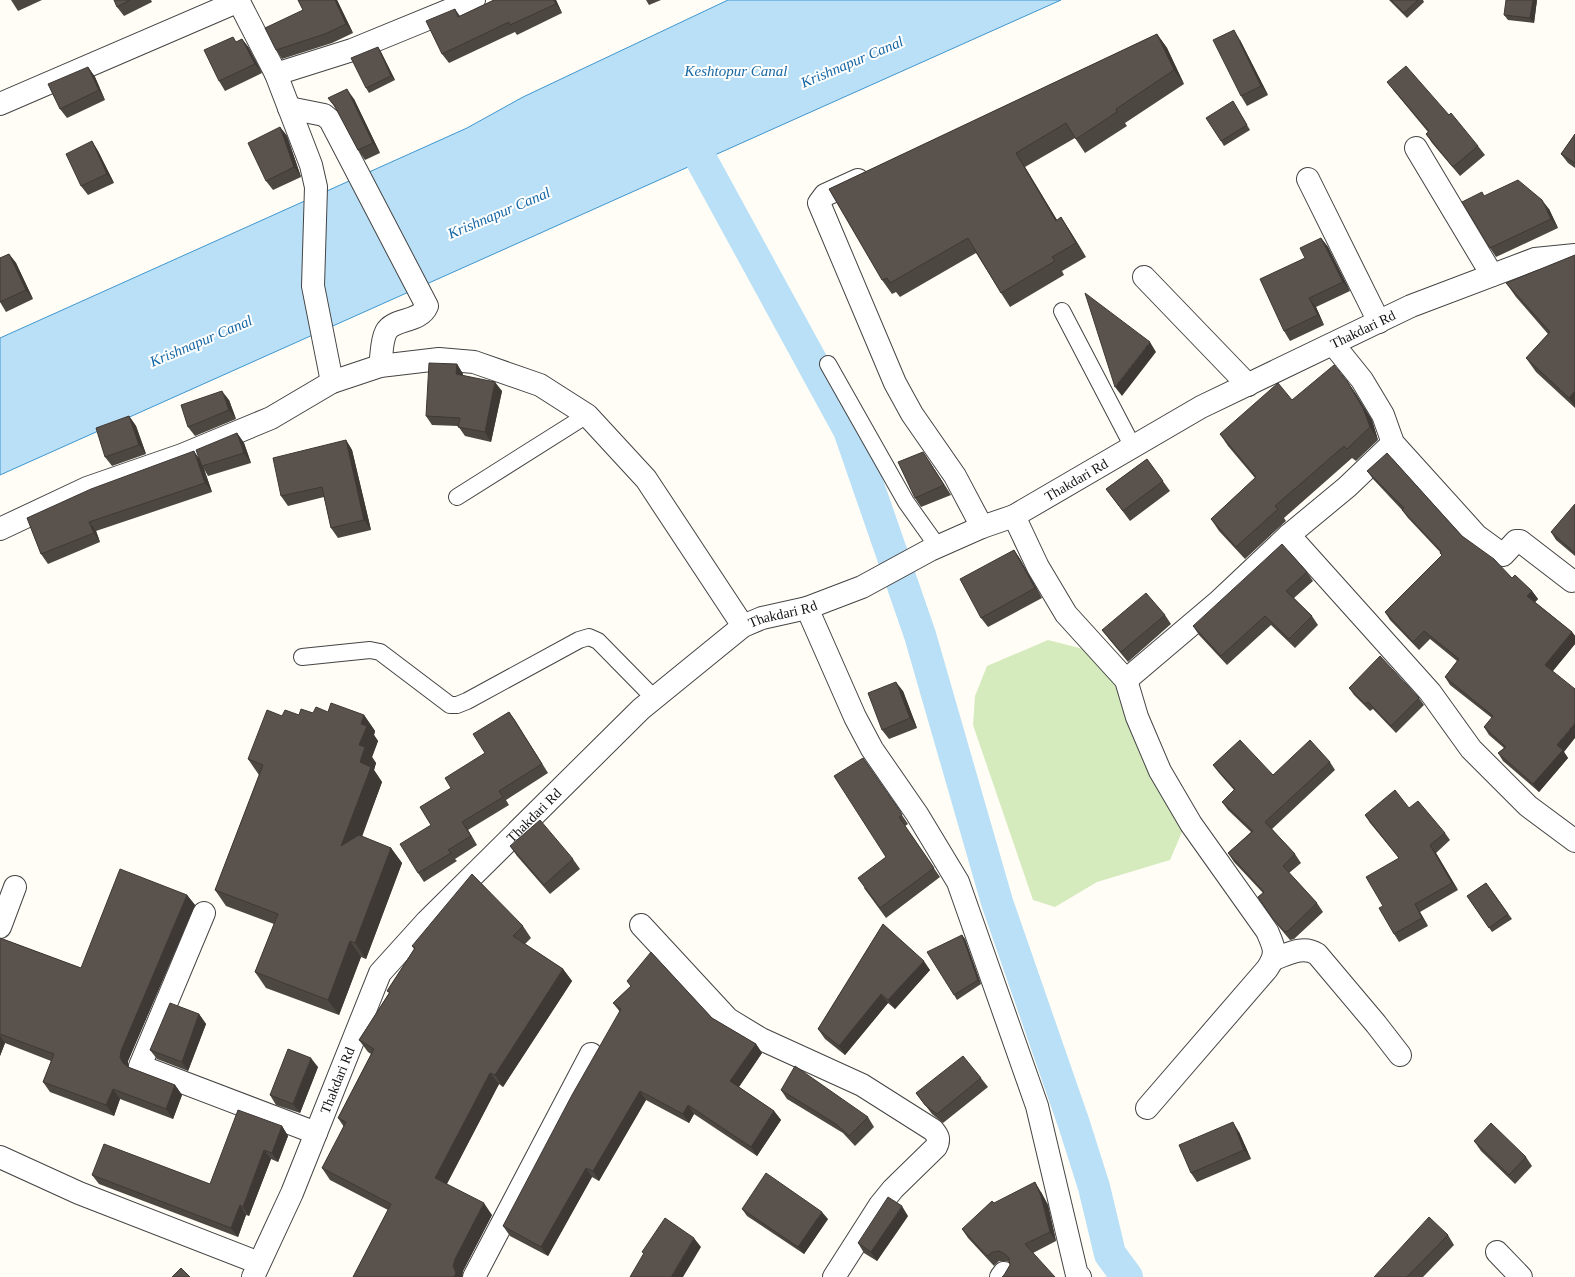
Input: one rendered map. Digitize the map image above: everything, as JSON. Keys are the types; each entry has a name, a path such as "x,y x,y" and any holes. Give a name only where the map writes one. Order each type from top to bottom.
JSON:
{"street":[{"path":"0,104 238,0 276,74 311,166 316,188 313,286 332,382"},
{"path":"276,74 352,50 474,0"},
{"path":"288,108 324,115 330,120 427,306 425,311 419,316 392,326 387,330 384,339 380,366"},
{"path":"1416,148 1492,276"},
{"path":"875,172 825,195 819,203 895,383 912,414 955,476 982,527"},
{"path":"1308,179 1379,322"},
{"name":"Thakdari Rd","path":"256,1270 292,1193 380,973 427,921 641,709 743,626 762,618 807,608 862,587 934,548 982,527 1014,516 1201,407 1411,306 1534,259 1575,255"},
{"path":"1144,277 1248,384"},
{"path":"1333,344 1362,380 1383,414 1393,443 1477,536 1500,554 1505,555 1516,541 1520,541 1572,580 1575,580"},
{"path":"0,529 87,488 182,455 271,418 332,382 380,366 439,359 474,362 540,385 587,415 646,479 743,626"},
{"path":"1126,680 1218,602 1289,535 1347,487 1393,443"},
{"path":"1014,516 1038,567 1066,614 1126,680 1137,717 1160,771 1191,824 1267,931 1274,947 1274,959"},
{"path":"1289,535 1430,692 1471,749 1528,806 1575,841"},
{"path":"807,608 855,717 872,749 917,814 958,882 1037,1106 1076,1275 1080,1277"},
{"path":"0,927 15,887"},
{"path":"204,913 140,1066 316,1133"},
{"path":"641,925 728,1019 761,1039 862,1085 933,1130 938,1136 939,1142 936,1147 893,1189 880,1205 834,1277"},
{"path":"1147,1108 1274,959 1301,950 1310,949 1317,954 1400,1055"},
{"path":"474,1277 591,1054"},
{"path":"0,1158 256,1270"},
{"path":"1497,1252 1521,1277"}],"lane":[{"path":"1062,311 1133,447"},
{"path":"828,364 906,502 934,548"},
{"path":"457,497 587,415"},
{"path":"302,657 370,650 380,652 450,705 457,705 579,640 588,637 598,641 654,698"}],"green space":[{"path":"1048,640 1087,650 1122,687 1182,832 1170,860 1097,882 1055,907 1033,900 973,725 975,696 987,666"}],"water":[{"name":"Keshtopur Canal","path":"728,0 1061,0 0,475 0,338 467,128 523,97"}],"building":[{"path":"114,0 130,0 117,7"},
{"path":"298,0 335,0 346,24 325,34 276,50 265,28 303,10"},
{"path":"494,0 554,0 556,4 510,25 509,22 442,54 426,21 455,9 458,17"},
{"path":"1391,0 1418,0 1404,13"},
{"path":"1506,0 1533,0 1530,18 1504,15"},
{"path":"1234,30 1261,86 1241,96 1213,40"},
{"path":"1157,34 1174,70 1116,109 1117,112 1076,139 1066,123 1016,153 1056,221 1061,217 1076,243 1052,257 1055,261 1001,293 968,238 890,283 887,278 882,280 829,189"},
{"path":"233,37 236,42 242,39 255,64 219,81 204,50"},
{"path":"378,47 391,76 366,88 351,58"},
{"path":"1406,66 1449,115 1451,113 1478,146 1453,167 1426,134 1429,131 1387,82"},
{"path":"88,67 99,90 60,109 48,84"},
{"path":"347,89 373,143 358,150 334,105 328,98"},
{"path":"1233,101 1247,125 1221,141 1206,118"},
{"path":"280,127 294,167 266,181 248,143"},
{"path":"1575,134 1575,163 1561,154"},
{"path":"92,141 107,174 81,186 66,154"},
{"path":"1518,180 1542,200 1551,219 1490,248 1462,202 1482,192 1484,196"},
{"path":"1321,238 1343,282 1309,298 1318,315 1284,331 1260,279 1305,258 1300,248"},
{"path":"9,254 26,290 0,302 0,258"},
{"path":"1575,255 1575,391 1569,398 1526,358 1550,332 1506,283"},
{"path":"1085,293 1150,342 1115,387"},
{"path":"429,363 457,364 456,374 495,382 485,432 458,427 460,418 426,416"},
{"path":"1334,365 1347,381 1363,408 1370,427 1347,449 1344,446 1275,506 1278,509 1236,547 1211,519 1256,477 1220,434 1278,383 1292,400"},
{"path":"222,391 229,410 188,427 181,405"},
{"path":"129,416 139,445 105,457 96,428"},
{"path":"237,433 244,453 202,466 196,450"},
{"path":"346,440 364,520 331,528 322,487 281,496 273,458"},
{"path":"194,451 205,483 89,522 94,533 41,554 27,518 91,489"},
{"path":"923,452 944,485 915,498 898,462"},
{"path":"1387,453 1462,536 1494,559 1512,578 1515,575 1532,591 1527,596 1572,632 1545,665 1575,689 1575,723 1557,745 1563,750 1533,784 1498,753 1506,747 1484,727 1493,716 1445,677 1459,659 1424,631 1413,642 1385,612 1442,555 1440,553 1441,551 1402,510 1404,508 1367,471"},
{"path":"1147,459 1163,481 1123,511 1106,489"},
{"path":"1575,504 1575,553 1551,532"},
{"path":"1282,544 1307,572 1286,591 1312,616 1289,639 1265,616 1221,656 1193,626"},
{"path":"1014,550 1035,588 981,618 960,579"},
{"path":"1146,593 1165,615 1121,652 1102,630"},
{"path":"1380,656 1419,698 1391,726 1368,702 1365,704 1349,688"},
{"path":"896,682 910,718 882,730 868,693"},
{"path":"331,703 364,715 361,724 367,726 359,745 365,747 360,762 371,767 341,846 359,835 391,848 355,943 350,941 328,1000 255,972 278,914 215,890 263,765 248,759 267,710 282,716 285,710 299,715 301,709 313,713 316,707 328,712"},
{"path":"509,712 542,764 499,791 503,797 462,822 471,836 448,850 451,853 418,873 400,844 431,825 420,807 451,788 445,778 485,753 473,734"},
{"path":"1240,740 1273,775 1310,740 1330,762 1265,822 1295,854 1283,866 1317,903 1288,931 1285,932 1273,919 1258,897 1264,892 1228,853 1253,831 1222,802 1235,789 1213,765"},
{"path":"863,758 900,811 902,815 899,817 934,868 880,908 858,878 886,857 834,776"},
{"path":"1395,790 1409,808 1418,801 1445,833 1430,845 1452,883 1415,904 1422,918 1394,934 1379,908 1383,906 1366,877 1399,858 1365,815"},
{"path":"540,820 573,859 544,885 510,846"},
{"path":"120,869 187,895 121,1051 120,1057 123,1063 128,1067 175,1085 166,1109 113,1089 106,1105 43,1082 54,1054 0,1034 0,938 81,968"},
{"path":"472,874 523,926 513,936 563,969 495,1075 490,1073 435,1178 484,1203 455,1259 453,1266 456,1273 454,1277 353,1277 391,1204 322,1168 346,1122 338,1118 374,1049 359,1040 390,992 387,991 415,948 412,946"},
{"path":"1486,883 1508,914 1489,928 1467,896"},
{"path":"883,924 924,961 888,1000 881,994 839,1046 818,1029"},
{"path":"962,935 978,980 954,995 927,952"},
{"path":"651,952 712,1018 756,1044 730,1081 774,1111 751,1147 688,1105 683,1114 640,1091 593,1171 586,1168 541,1247 503,1226 572,1095 621,1009 613,1003 631,986 627,981"},
{"path":"170,1003 199,1014 182,1062 150,1050"},
{"path":"288,1049 311,1058 293,1104 270,1095"},
{"path":"963,1056 981,1078 937,1114 925,1105 916,1093"},
{"path":"795,1066 868,1117 849,1136 836,1124 781,1090"},
{"path":"238,1110 282,1126 272,1153 264,1150 243,1207 240,1205 231,1228 92,1175 104,1144 210,1184"},
{"path":"1233,1122 1244,1150 1191,1173 1179,1145"},
{"path":"1491,1123 1526,1157 1509,1175 1474,1141"},
{"path":"766,1173 822,1212 798,1247 742,1209"},
{"path":"1035,1182 1041,1196 1050,1232 1025,1244 1055,1277 1002,1277 1010,1265 1009,1258 999,1251 993,1252 987,1256 962,1229 992,1201 994,1203"},
{"path":"888,1197 902,1206 871,1252 858,1243"},
{"path":"1429,1217 1448,1235 1407,1277 1374,1277"},
{"path":"665,1218 694,1238 671,1277 630,1277 644,1253 642,1252"},
{"path":"181,1268 190,1277 172,1277"}],"waterway":[{"path":"702,161 849,430 920,635 997,902 1074,1124 1094,1187 1110,1254 1127,1277"}],"water label":[{"name":"Krishnapur Canal","path":"852,62"},
{"name":"Krishnapur Canal","path":"499,213"},
{"name":"Krishnapur Canal","path":"201,341"}]}
